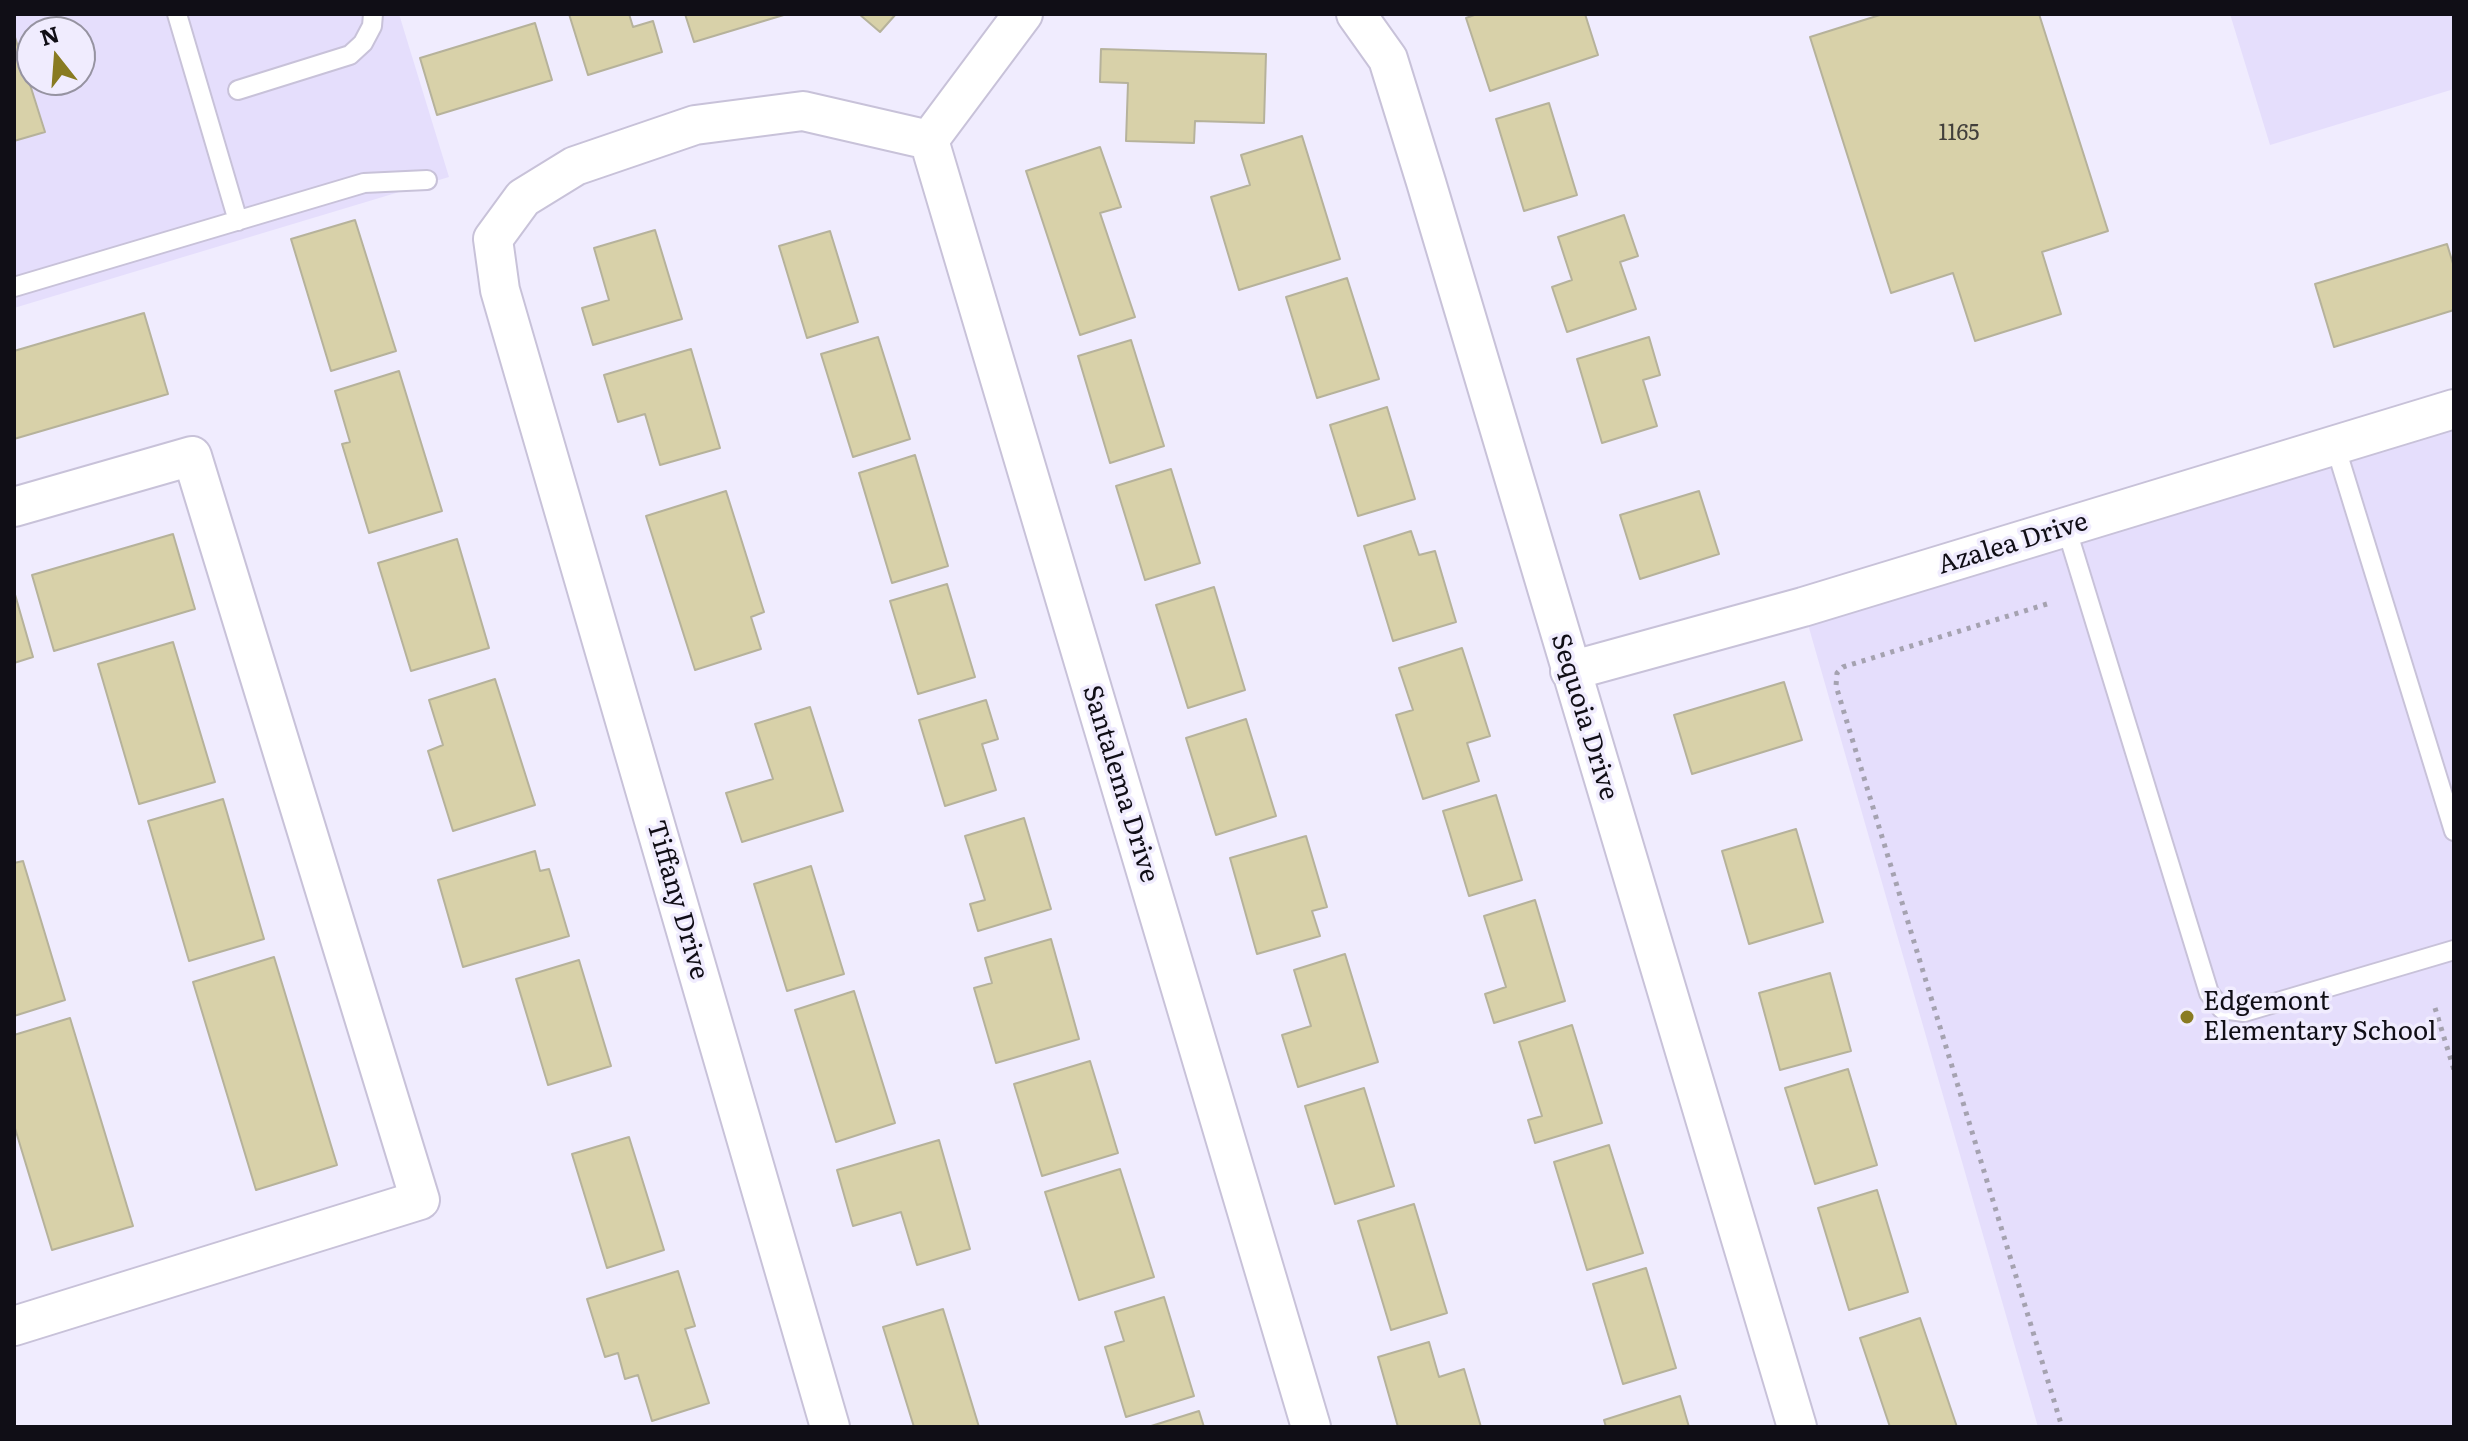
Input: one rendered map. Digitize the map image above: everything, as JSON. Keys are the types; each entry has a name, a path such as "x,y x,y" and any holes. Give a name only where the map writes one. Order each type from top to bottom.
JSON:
{"street":[{"path":"929,140 1023,14"},
{"name":"Sequoia Drive","path":"1356,14 1388,59 1797,1427"},
{"name":"Tiffany Drive","path":"830,1427 500,290 493,239 523,198 575,166 695,125 803,111 929,140"},
{"name":"Santalema Drive","path":"929,140 1311,1427"},
{"name":"Azalea Drive","path":"1570,671 1803,607 2454,409"},
{"path":"14,507 192,456 420,1200 14,1326"}],"lane":[{"path":"177,14 238,221"},
{"path":"238,90 350,55 363,43 372,26 373,14"},
{"path":"14,287 364,183 427,180"},
{"path":"2335,445 2454,831"},
{"path":"2066,527 2209,993 2222,1009 2244,1012 2454,950"}],"path":[{"path":"2047,604 1843,667 1837,673 1836,686 2062,1427"},
{"path":"2435,1008 2454,1070"}],"shaded area":[{"path":"14,14 399,14 449,177 14,308"},
{"path":"2230,14 2454,14 2454,89 2270,145"},
{"name":"Edgemont Elementary School","path":"2454,409 2454,1427 2038,1427 1803,607"}],"building":[{"path":"569,14 629,14 633,27 653,21 662,52 588,75"},
{"path":"685,14 787,14 694,42"},
{"path":"859,14 896,14 880,32"},
{"path":"1477,14 1585,14 1598,55 1490,91 1466,18"},
{"path":"1883,14 2039,14 2108,231 2042,252 2061,314 1975,341 1953,273 1891,293 1810,37"},
{"path":"535,23 552,80 437,115 420,58"},
{"path":"14,34 16,96 34,96 45,132 14,141"},
{"path":"1101,49 1266,54 1264,123 1195,121 1194,143 1126,141 1128,83 1100,82"},
{"path":"1549,103 1577,195 1524,211 1496,119"},
{"path":"1302,136 1340,259 1239,290 1211,197 1250,185 1241,155"},
{"path":"1100,147 1121,207 1100,213 1135,317 1080,335 1026,171"},
{"path":"1624,215 1638,256 1620,262 1636,309 1567,332 1552,287 1572,280 1558,237"},
{"path":"355,220 396,351 331,371 291,239"},
{"path":"655,230 682,319 593,345 582,308 609,300 594,248"},
{"path":"830,231 858,322 807,338 779,246"},
{"path":"2447,244 2454,267 2454,310 2334,347 2315,284"},
{"path":"1347,278 1379,379 1317,398 1286,297"},
{"path":"144,313 168,394 14,439 14,351"},
{"path":"878,337 910,439 853,457 821,354"},
{"path":"1649,337 1660,375 1643,380 1657,426 1602,443 1577,359"},
{"path":"1131,340 1164,446 1110,463 1078,356"},
{"path":"691,349 720,448 660,465 645,414 618,422 604,375"},
{"path":"399,371 442,511 369,533 342,444 350,442 335,391"},
{"path":"1387,407 1415,499 1358,516 1330,425"},
{"path":"915,455 948,566 892,583 859,473"},
{"path":"1171,469 1200,563 1145,580 1116,486"},
{"path":"726,491 764,612 751,617 761,649 695,670 646,516"},
{"path":"1699,491 1719,554 1640,579 1620,515"},
{"path":"1411,531 1419,555 1435,551 1456,622 1393,641 1364,546"},
{"path":"173,534 195,609 54,651 32,575"},
{"path":"457,539 489,648 411,671 378,563"},
{"path":"947,584 975,677 918,694 890,601"},
{"path":"1214,587 1245,690 1188,708 1156,605"},
{"path":"14,591 33,657 14,663"},
{"path":"173,642 215,782 139,804 98,664"},
{"path":"1462,648 1490,736 1467,743 1479,781 1423,799 1396,715 1413,710 1399,668"},
{"path":"495,679 535,805 453,831 428,751 443,745 429,700"},
{"path":"1784,682 1802,740 1692,774 1674,715"},
{"path":"986,700 998,739 982,744 996,790 945,806 919,720"},
{"path":"810,707 843,811 742,842 726,793 773,779 755,724"},
{"path":"1246,719 1276,816 1216,835 1186,738"},
{"path":"1496,795 1522,880 1469,896 1443,811"},
{"path":"223,799 264,939 189,961 148,821"},
{"path":"1024,818 1051,909 978,931 970,904 985,900 965,836"},
{"path":"1796,829 1823,922 1749,944 1722,851"},
{"path":"1306,836 1327,907 1312,911 1320,936 1257,954 1230,858"},
{"path":"535,851 540,871 549,869 569,936 463,967 438,880"},
{"path":"23,861 65,1000 14,1016 14,863"},
{"path":"811,866 844,974 787,991 754,884"},
{"path":"1535,900 1565,1001 1494,1023 1485,994 1506,987 1484,916"},
{"path":"1051,939 1079,1039 996,1063 974,988 992,983 985,958"},
{"path":"1345,954 1378,1062 1298,1087 1282,1035 1311,1026 1294,970"},
{"path":"274,957 337,1165 256,1190 193,982"},
{"path":"579,960 611,1066 548,1085 516,979"},
{"path":"1830,973 1851,1051 1780,1070 1759,993"},
{"path":"854,991 895,1123 836,1142 795,1010"},
{"path":"70,1018 133,1226 52,1250 14,1125 14,1035"},
{"path":"1572,1025 1602,1123 1535,1143 1528,1120 1542,1116 1519,1042"},
{"path":"1090,1061 1118,1153 1042,1176 1014,1084"},
{"path":"1848,1069 1877,1165 1815,1184 1785,1088"},
{"path":"1364,1088 1394,1186 1335,1204 1305,1106"},
{"path":"629,1137 664,1250 607,1268 572,1154"},
{"path":"939,1140 970,1249 917,1265 901,1212 853,1226 837,1170"},
{"path":"1609,1145 1643,1253 1587,1270 1554,1162"},
{"path":"1120,1169 1154,1277 1079,1300 1045,1192"},
{"path":"1877,1190 1908,1292 1849,1310 1818,1208"},
{"path":"1414,1204 1447,1313 1391,1330 1358,1221"},
{"path":"1646,1268 1676,1368 1623,1384 1593,1284"},
{"path":"678,1271 695,1326 685,1329 709,1403 652,1421 638,1375 625,1379 618,1353 605,1357 587,1299"},
{"path":"1164,1297 1194,1396 1126,1417 1105,1347 1124,1341 1115,1312"},
{"path":"943,1309 979,1427 914,1427 883,1327"},
{"path":"1920,1318 1957,1427 1890,1427 1860,1338"},
{"path":"1429,1342 1439,1377 1464,1369 1481,1427 1398,1427 1378,1357"},
{"path":"1680,1396 1689,1427 1606,1427 1604,1420"},
{"path":"1199,1411 1204,1427 1148,1427"}],"place":[{"name":"Edgemont Elementary School","path":"2187,1017"}]}
